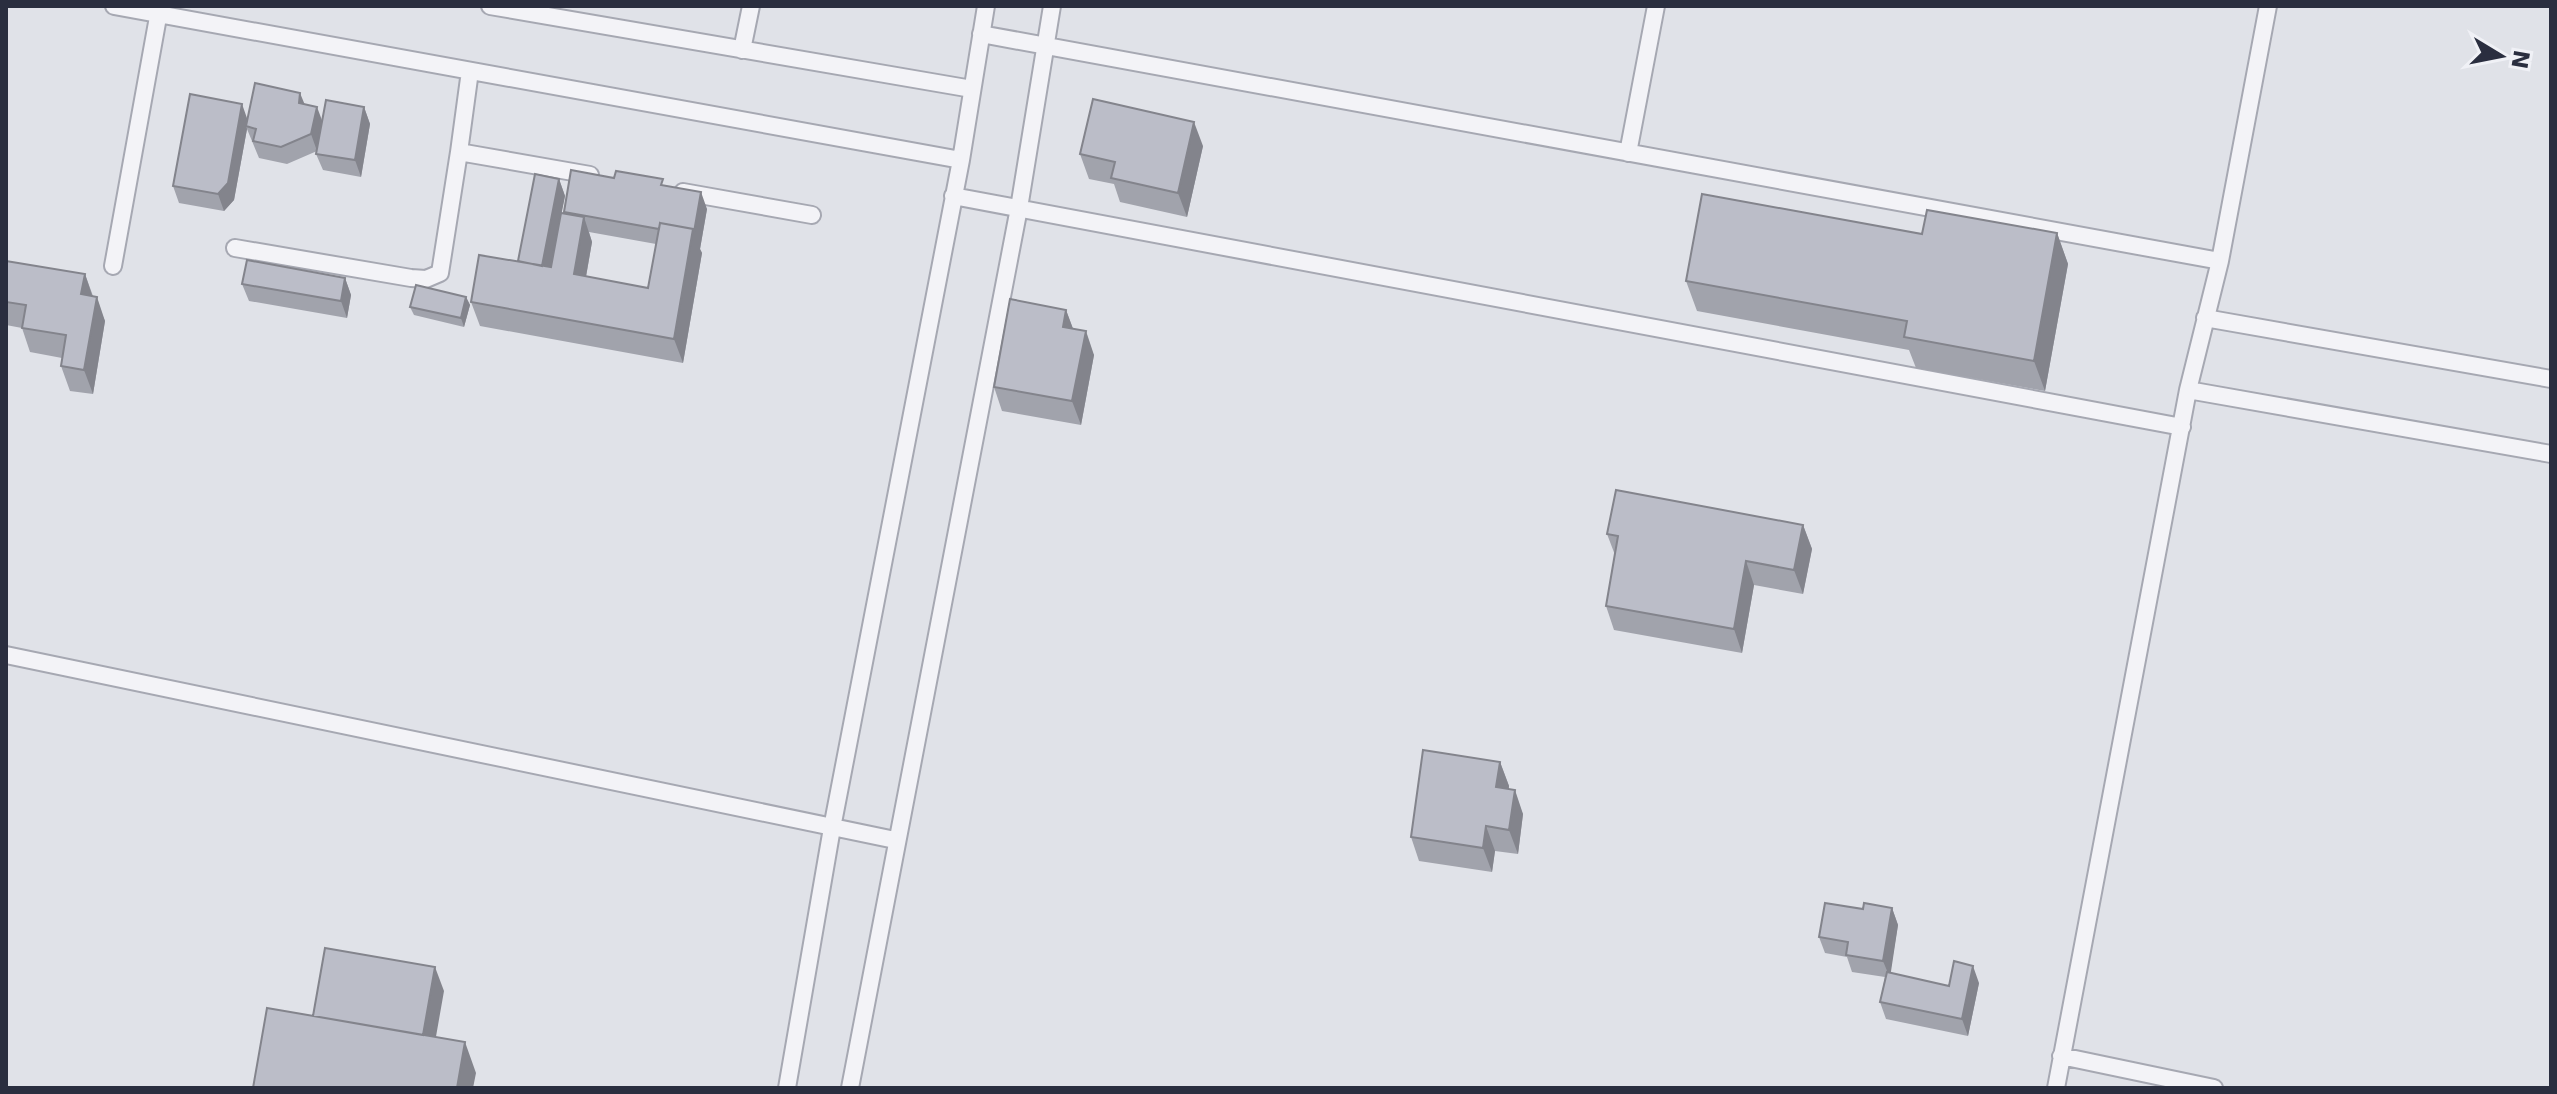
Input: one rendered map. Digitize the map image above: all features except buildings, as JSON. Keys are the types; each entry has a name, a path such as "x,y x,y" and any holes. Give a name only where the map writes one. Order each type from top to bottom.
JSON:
{"lane":[{"path":"114,6 160,10 470,71 961,160"},
{"path":"490,6 972,89"},
{"path":"742,50 751,6"},
{"path":"787,1088 832,828 961,160 986,6"},
{"path":"850,1088 895,840 1019,208 1052,6"},
{"path":"1628,153 1656,6"},
{"path":"2056,1088 2188,390 2220,261 2268,6"},
{"path":"113,266 160,10"},
{"path":"981,34 2220,261"},
{"path":"235,248 411,278 426,279 440,273 470,71"},
{"path":"459,152 612,179"},
{"path":"658,188 812,215"},
{"path":"953,196 2182,427"},
{"path":"2205,318 2551,379"},
{"path":"2188,390 2551,454"},
{"path":"6,655 895,840"},
{"path":"2061,1056 2214,1088"}]}
